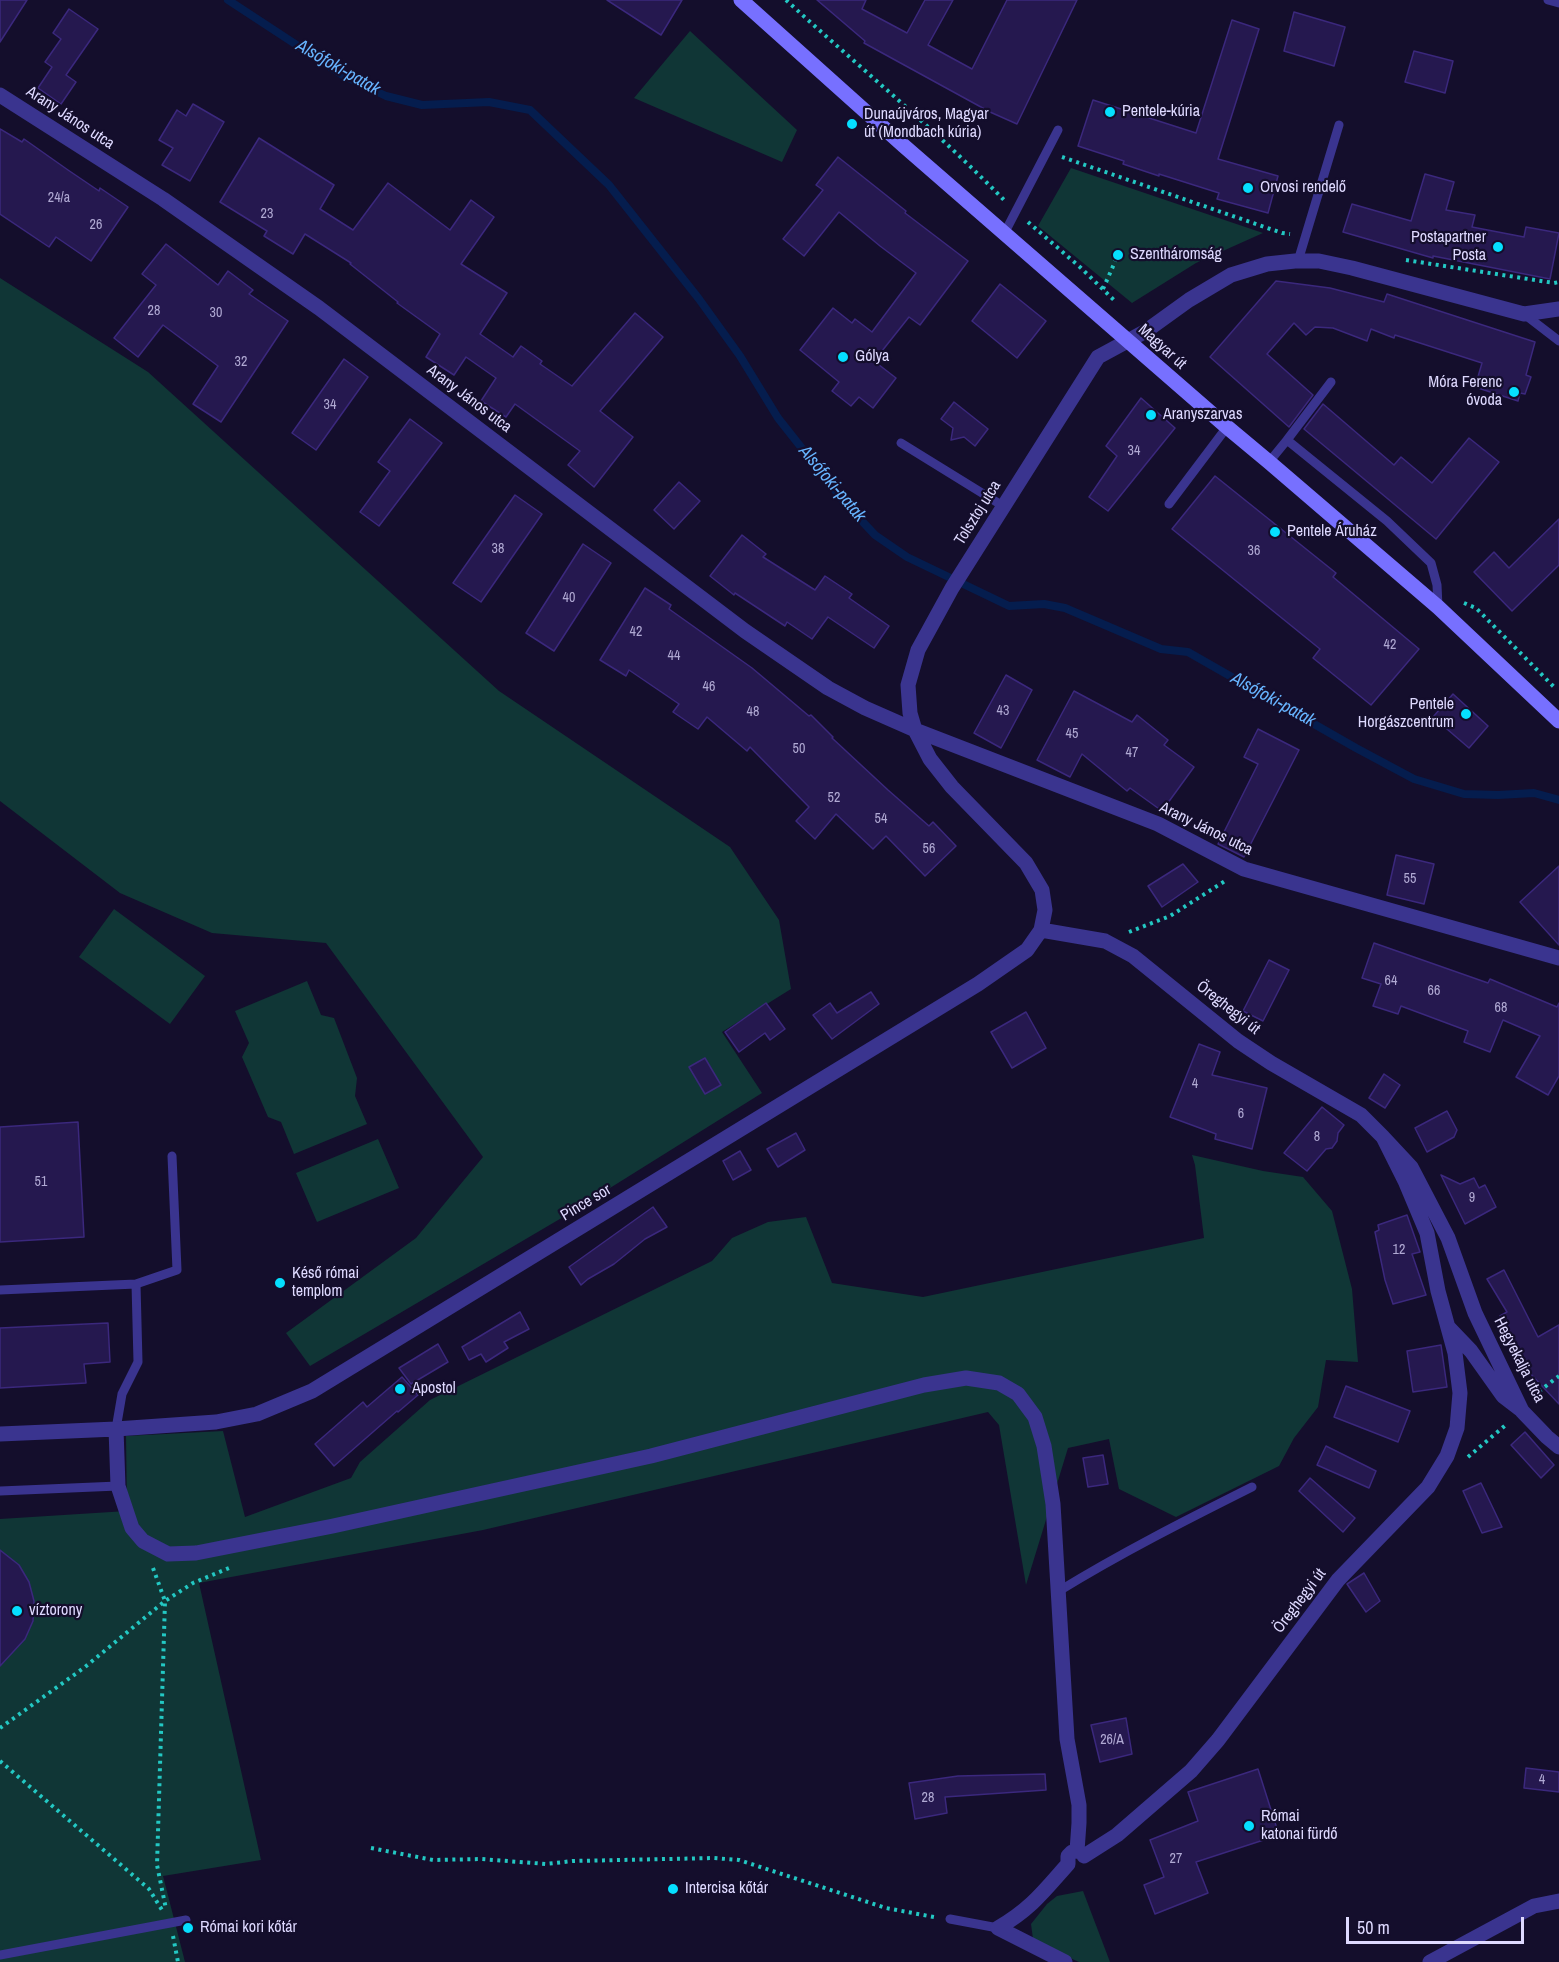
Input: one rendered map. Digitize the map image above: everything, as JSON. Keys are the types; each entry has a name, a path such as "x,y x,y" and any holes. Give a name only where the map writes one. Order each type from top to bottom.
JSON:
{"street":[{"name":"Magyar út","path":"741,0 1004,234 1438,607 1559,721"},
{"name":"Arany János utca","path":"0,95 163,199 319,308 745,631 828,688 865,708 915,730 1158,824 1244,869 1293,885 1559,958"},
{"name":"Tolsztoj utca","path":"915,730 910,713 908,685 918,650 952,588 1098,357 1146,331 1189,300 1231,276 1267,264 1319,261 1524,314"},
{"path":"1524,314 1559,309"},
{"path":"915,730 930,759 952,787 1026,863 1042,890 1045,909 1041,930"},
{"name":"Öreghegyi út","path":"1041,930 1105,941 1133,956 1238,1041 1271,1063 1361,1115 1411,1167 1448,1238 1475,1313"},
{"name":"Pince sor","path":"0,1434 216,1422 257,1414 312,1391 978,984 1027,950 1041,930"},
{"name":"Öreghegyi út","path":"998,1928 1018,1917 1041,1896 1068,1864 1068,1856 1072,1852 1081,1853 1117,1835 1191,1771 1218,1740 1338,1580 1428,1487 1447,1456 1457,1428 1460,1393 1455,1353 1427,1233 1407,1184 1383,1137"},
{"name":"Hegyekalja utca","path":"1475,1313 1522,1411 1559,1447"},
{"name":"Öreghegyi út","path":"1448,1326 1471,1351 1503,1396 1522,1411"},
{"path":"116,1429 118,1486 132,1528 143,1541 168,1554 196,1553 333,1526 651,1456 924,1384 966,1378 999,1383 1018,1394 1035,1417 1044,1446 1053,1504 1068,1739 1078,1805 1081,1853"},
{"path":"1430,1962 1534,1906 1559,1901"},
{"path":"998,1928 1065,1962"}],"lane":[{"path":"1548,0 1559,3"},
{"path":"1298,261 1340,125"},
{"path":"1004,234 1058,130"},
{"path":"1524,314 1559,341"},
{"path":"1269,462 1331,382"},
{"path":"1169,504 1227,428"},
{"path":"1287,440 1387,521 1431,563 1437,585 1438,607"},
{"path":"901,443 1003,506"},
{"path":"0,1290 136,1284 177,1270 172,1156"},
{"path":"116,1429 122,1394 138,1362 136,1284"},
{"path":"0,1491 118,1486"},
{"path":"1059,1592 1160,1534 1252,1488"},
{"path":"950,1919 998,1928"},
{"path":"0,1954 186,1920"}],"path":[{"path":"786,0 954,150 1016,211 1122,307"},
{"path":"1103,289 1118,255"},
{"path":"1123,934 1170,916 1244,869"},
{"path":"1522,1411 1534,1395 1559,1376"},
{"path":"1463,1461 1504,1425"},
{"path":"143,1541 165,1601 157,1865 178,1962"},
{"path":"0,1728 85,1667 165,1601 193,1583 236,1565"},
{"path":"0,1761 149,1889 170,1923"},
{"path":"371,1848 433,1860 481,1859 546,1864 573,1861 714,1858 739,1860 886,1908 950,1919"}],"green space":[{"path":"690,31 797,130 782,162 634,98"},
{"path":"1071,168 1263,233 1196,263 1132,303 1038,226"},
{"path":"0,278 148,372 499,691 730,847 779,920 791,989 722,1032 762,1093 570,1213 310,1366 286,1333 416,1238 483,1157 326,943 212,933 120,893 0,801"},
{"path":"114,909 205,976 170,1024 79,957"},
{"path":"307,981 321,1015 334,1018 357,1078 355,1096 367,1124 294,1154 281,1122 268,1117 242,1057 249,1043 235,1011"},
{"path":"378,1139 399,1188 317,1222 296,1173"},
{"path":"1192,1155 1263,1171 1303,1177 1332,1211 1352,1289 1358,1362 1326,1360 1318,1407 1294,1438 1279,1466 1176,1517 1119,1489 1109,1439 1068,1448 1026,1585 999,1425 988,1412 483,1530 199,1583 261,1860 163,1876 185,1962 0,1962 0,1519 127,1511 126,1436 223,1431 245,1517 351,1478 360,1462 430,1400 712,1261 732,1238 768,1222 806,1217 832,1283 923,1297 1204,1238"},
{"path":"1083,1891 1110,1962 1079,1962 1033,1939 1031,1924 1047,1904 1057,1896"}],"building":[{"path":"0,0 27,0 0,42"},
{"path":"607,0 682,0 661,35"},
{"path":"817,0 866,0 862,9 907,33 925,0 953,0 928,45 972,69 1007,0 1077,0 1017,124 990,112 864,43 865,41"},
{"path":"69,9 98,29 66,75 76,82 61,104 38,88 52,67 45,62 61,39 53,33"},
{"path":"1294,12 1345,27 1334,66 1284,51"},
{"name":"Pentele-kúria","path":"1232,20 1259,29 1218,159 1278,176 1268,213 1217,199 1219,193 1123,164 1124,161 1078,146 1093,100 1196,133"},
{"path":"1414,51 1453,61 1445,93 1405,82"},
{"path":"193,104 224,122 190,181 162,165 173,148 159,140 177,110 186,116"},
{"path":"0,129 22,142 24,139 99,191 100,188 128,207 91,261 56,237 49,247 0,214"},
{"path":"259,138 334,185 320,209 353,230 388,183 450,230 471,200 494,217 461,264 507,293 480,334 513,357 521,346 542,361 540,364 572,386 635,313 663,337 600,411 633,437 594,487 568,465 580,451 515,404 506,417 481,401 496,378 466,357 454,375 426,357 440,334 397,303 351,263 305,234 293,254 264,236 267,231 220,202"},
{"path":"838,157 906,211 905,213 968,261 920,325 909,317 874,361 896,378 873,408 859,397 851,406 832,391 839,382 800,350 833,308 852,323 855,319 872,332 916,273 839,212 804,256 783,239 823,190 816,185"},
{"path":"1425,174 1454,182 1446,210 1475,215 1472,227 1524,237 1526,227 1559,233 1550,279 1433,256 1433,258 1343,232 1352,204 1411,221"},
{"path":"166,244 218,285 228,271 253,290 249,294 288,321 221,422 193,404 218,366 163,325 138,357 114,338 156,285 142,274"},
{"path":"1276,281 1330,288 1384,302 1387,294 1535,342 1526,375 1531,377 1525,394 1520,393 1518,401 1475,387 1482,363 1395,335 1394,338 1371,329 1367,341 1333,328 1315,327 1306,335 1294,323 1267,354 1313,395 1289,427 1210,357"},
{"path":"1000,284 1046,321 1017,358 972,321"},
{"path":"344,359 368,377 316,450 292,433"},
{"path":"1141,398 1175,428 1108,511 1089,497 1117,456 1106,446"},
{"path":"954,402 988,429 975,446 964,437 951,440 953,428 941,419"},
{"path":"1323,404 1394,465 1401,457 1432,483 1469,438 1499,462 1436,539 1304,429"},
{"path":"410,419 442,443 379,526 360,512 390,471 378,462"},
{"path":"1215,476 1336,573 1333,577 1419,649 1371,705 1313,658 1320,649 1172,529"},
{"path":"679,482 700,501 674,529 654,510"},
{"path":"515,495 542,514 481,602 453,583"},
{"path":"1559,519 1559,565 1512,611 1474,572 1494,552 1509,568"},
{"path":"742,535 766,554 763,557 815,590 825,576 852,594 849,598 889,626 874,648 828,617 812,639 787,622 785,626 735,593 734,595 710,576"},
{"path":"583,544 611,563 554,651 526,633"},
{"path":"645,588 671,605 669,609 752,668 809,716 811,715 832,738 888,790 929,826 933,822 956,846 925,876 886,836 873,849 836,814 815,839 796,821 809,807 750,747 747,751 707,717 698,729 673,712 679,704 629,670 626,676 600,660"},
{"path":"1006,675 1032,690 1001,748 974,733"},
{"path":"1074,691 1132,722 1137,715 1168,740 1164,745 1194,767 1162,811 1130,788 1127,791 1082,754 1070,777 1037,760"},
{"path":"1453,694 1488,726 1469,748 1433,717"},
{"path":"1258,729 1299,750 1244,857 1218,844 1258,764 1244,757"},
{"path":"1396,855 1434,864 1424,904 1387,895"},
{"path":"1183,864 1198,882 1162,907 1148,886"},
{"path":"1559,866 1559,945 1520,902"},
{"path":"1374,943 1488,983 1490,979 1557,1007 1559,1003 1559,1076 1548,1095 1516,1077 1540,1036 1503,1020 1490,1052 1464,1042 1468,1031 1401,1006 1398,1014 1373,1006 1381,984 1362,978"},
{"path":"1269,960 1289,970 1263,1021 1243,1011"},
{"path":"871,992 879,1004 832,1039 813,1015 830,1003 837,1013"},
{"path":"766,1003 785,1029 770,1040 765,1033 739,1052 725,1032"},
{"path":"1026,1012 1046,1048 1012,1068 991,1032"},
{"path":"1199,1044 1220,1052 1212,1075 1267,1088 1252,1149 1215,1139 1216,1134 1170,1117"},
{"path":"705,1058 721,1085 705,1094 689,1067"},
{"path":"1384,1074 1400,1085 1385,1108 1369,1098"},
{"path":"1322,1107 1344,1125 1332,1148 1326,1149 1307,1171 1284,1153"},
{"path":"1447,1111 1457,1130 1454,1137 1427,1152 1415,1128"},
{"path":"78,1122 84,1237 0,1242 0,1127"},
{"path":"796,1133 805,1150 778,1167 767,1149"},
{"path":"740,1151 751,1170 733,1180 723,1161"},
{"path":"1441,1175 1460,1184 1474,1178 1479,1188 1485,1185 1496,1207 1465,1224"},
{"path":"653,1207 667,1227 645,1239 614,1264 581,1285 569,1267"},
{"path":"1407,1215 1420,1252 1412,1254 1426,1295 1393,1304 1385,1280 1375,1232 1379,1230 1378,1225"},
{"path":"1504,1270 1538,1337 1559,1325 1559,1404 1527,1370 1500,1316 1507,1312 1487,1279"},
{"path":"520,1312 529,1329 504,1342 508,1348 486,1362 481,1354 469,1360 462,1347"},
{"path":"108,1323 110,1362 84,1364 86,1383 0,1388 0,1328"},
{"path":"438,1344 448,1362 411,1384 399,1368"},
{"path":"1441,1345 1447,1387 1413,1392 1407,1351"},
{"path":"402,1377 418,1395 334,1466 315,1444 363,1402 367,1407"},
{"path":"1346,1386 1410,1411 1398,1442 1334,1417"},
{"path":"1525,1432 1554,1465 1541,1478 1511,1445"},
{"path":"1326,1446 1376,1471 1369,1488 1317,1465"},
{"path":"1103,1455 1108,1484 1088,1487 1083,1458"},
{"path":"1310,1478 1355,1518 1343,1532 1299,1491"},
{"path":"1481,1483 1502,1527 1482,1533 1463,1491"},
{"name":"víztorony","path":"0,1550 19,1565 29,1582 34,1601 33,1621 25,1639 0,1666"},
{"path":"1364,1573 1380,1601 1366,1612 1347,1584"},
{"path":"1126,1718 1132,1754 1100,1762 1091,1725"},
{"path":"1526,1768 1559,1772 1559,1792 1524,1788"},
{"path":"1258,1769 1279,1835 1196,1862 1208,1893 1155,1914 1144,1885 1164,1877 1150,1840 1198,1821 1188,1792"},
{"path":"1045,1774 1046,1790 945,1797 947,1813 915,1819 909,1783 958,1776"}],"waterway":[{"name":"Alsófoki-patak","path":"228,0 344,76 386,96 422,105 489,102 530,110 609,185 699,299 740,356 778,418 846,504 875,535 907,557 1009,606 1044,604 1065,608 1161,649 1188,652 1414,779 1464,794 1534,793 1559,800"}],"place":[{"name":"Pentele-kúria","path":"1110,112"},
{"name":"Dunaújváros, Magyar út (Mondbach kúria)","path":"852,124"},
{"name":"Orvosi rendelő","path":"1248,188"},
{"name":"Postapartner Posta","path":"1498,247"},
{"name":"Szentháromság","path":"1118,255"},
{"name":"Gólya","path":"843,357"},
{"name":"Móra Ferenc óvoda","path":"1514,392"},
{"name":"Aranyszarvas","path":"1151,415"},
{"name":"Pentele Áruház","path":"1275,532"},
{"name":"Pentele Horgászcentrum","path":"1466,714"},
{"name":"Késő római templom","path":"280,1283"},
{"name":"Apostol","path":"400,1389"},
{"name":"víztorony","path":"17,1611"},
{"name":"Római katonai fürdő","path":"1249,1826"},
{"name":"Intercisa kőtár","path":"673,1889"},
{"name":"Római kori kőtár","path":"188,1928"}]}
